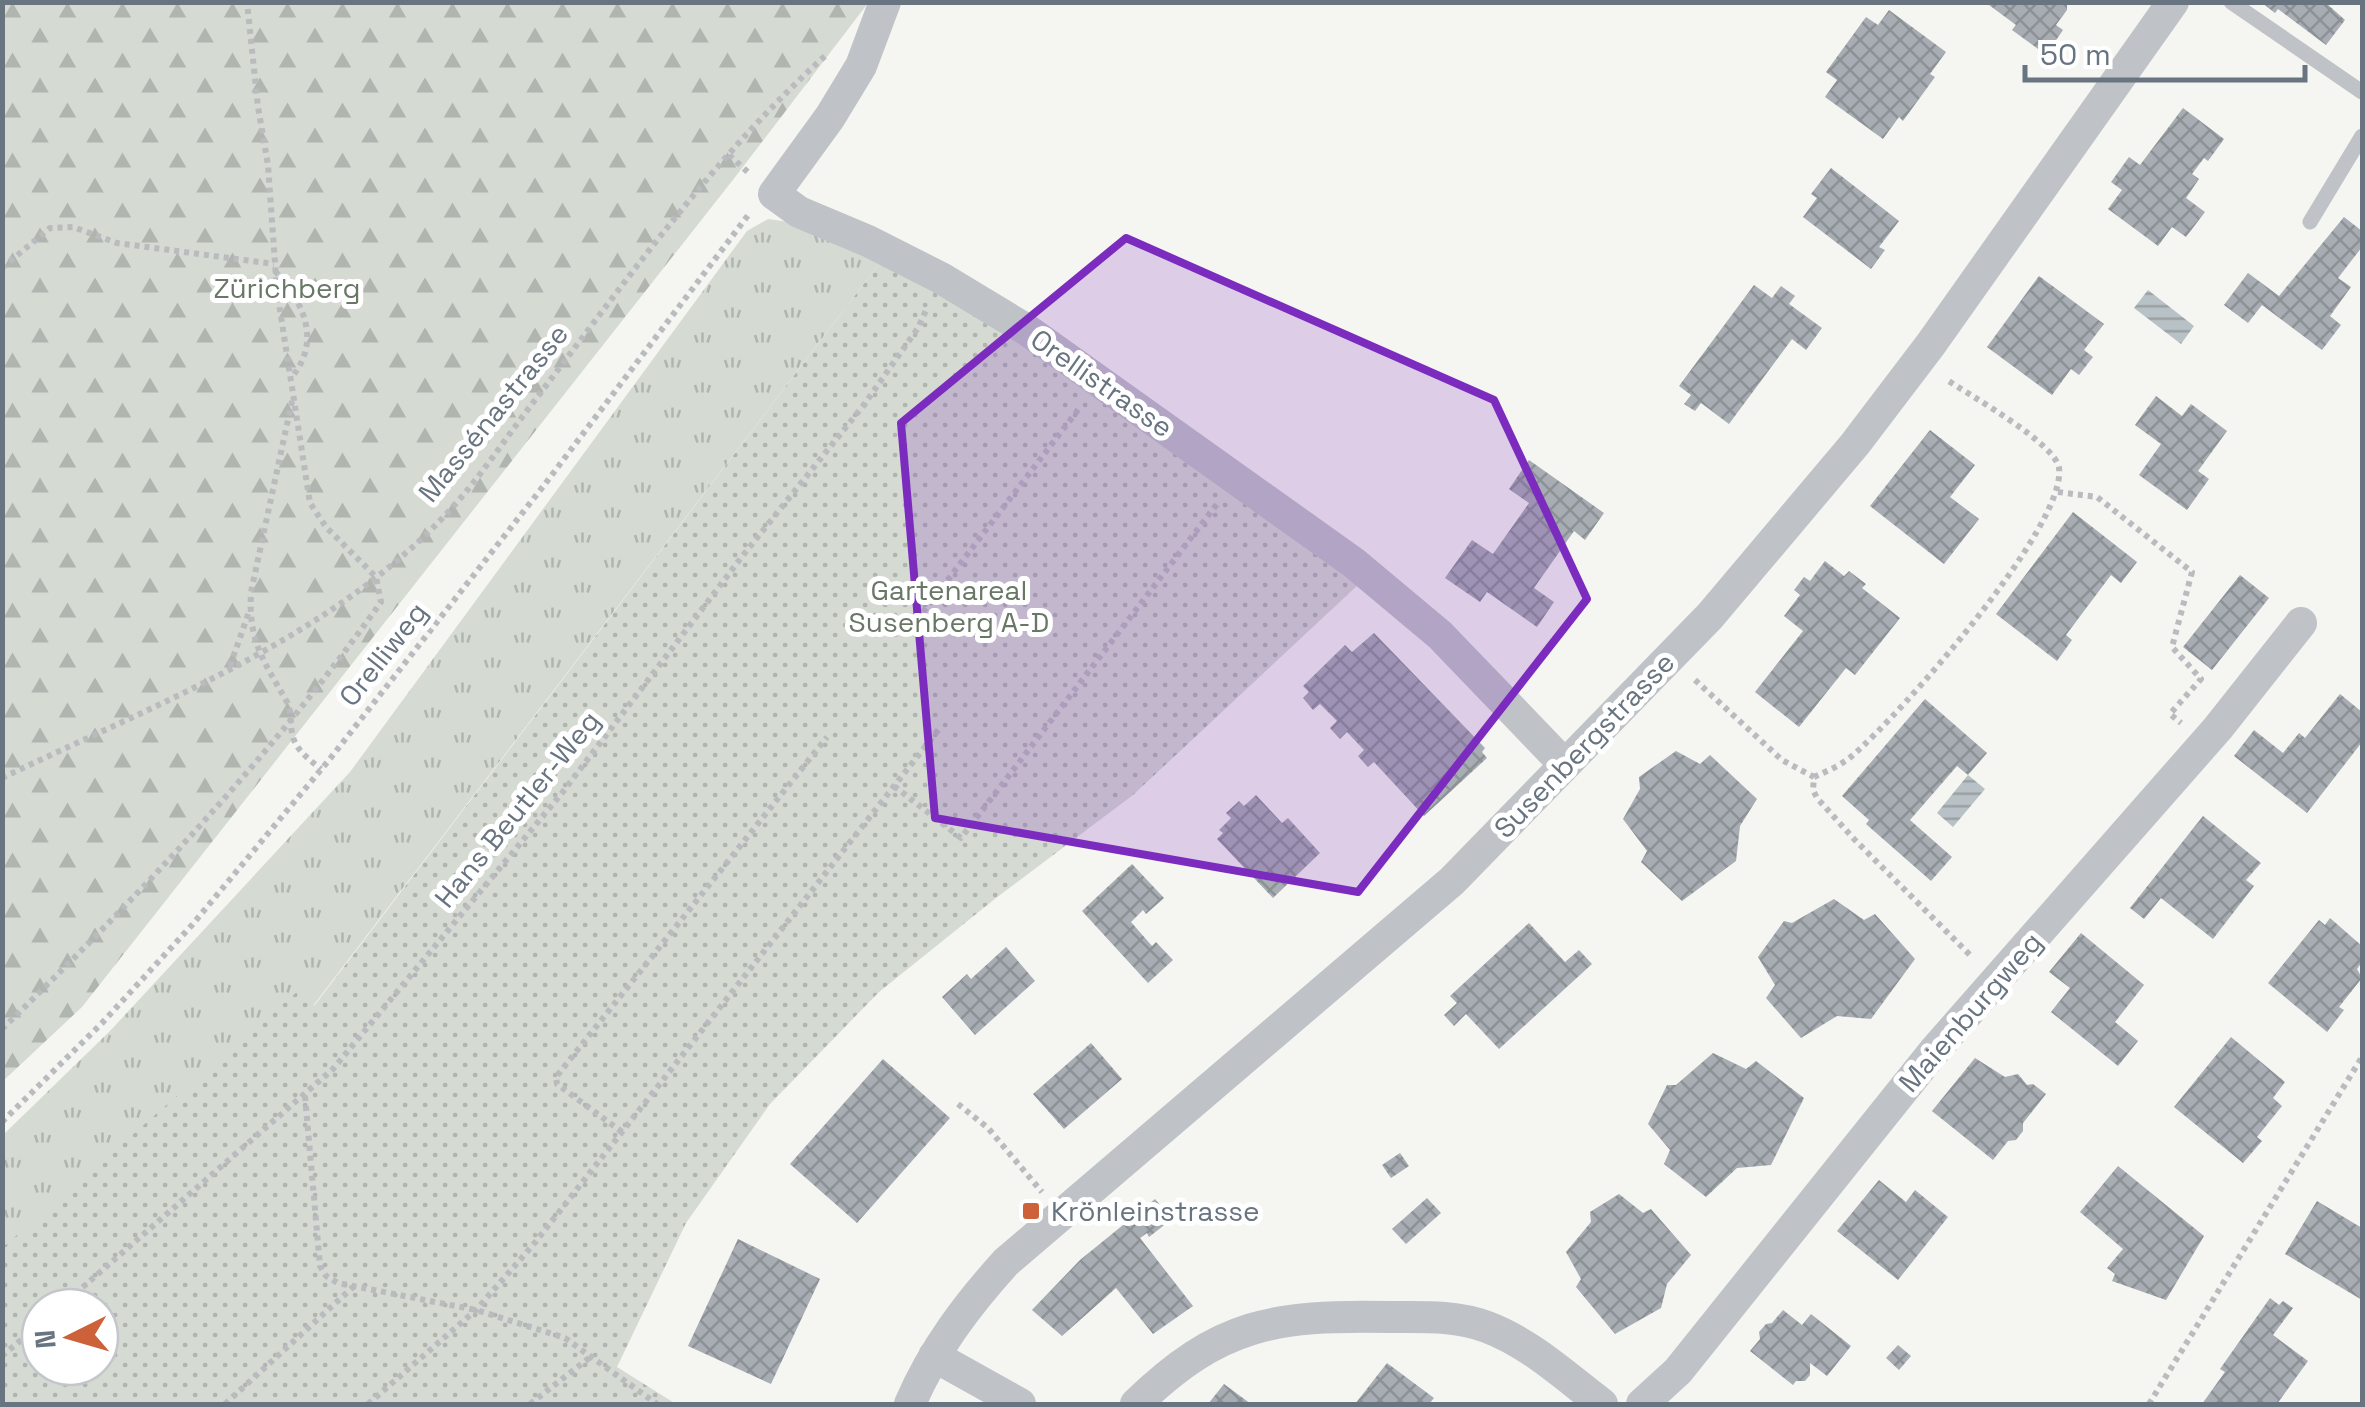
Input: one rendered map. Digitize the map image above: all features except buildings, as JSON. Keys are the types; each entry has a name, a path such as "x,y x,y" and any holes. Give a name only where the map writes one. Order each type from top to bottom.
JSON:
{"street":[{"path":"774,194 830,117 861,66 885,2"},
{"name":"Susenbergstrasse","path":"910,1404 934,1356 972,1300 1006,1262 1452,881 1710,616 1855,444 1931,344 2173,2"},
{"name":"Orellistrasse","path":"774,194 799,212 941,278 1028,330 1354,563 1440,635 1565,765"},
{"name":"Maienburgweg","path":"1642,1404 1678,1370 1935,1050 2218,728 2301,623"},
{"path":"1136,1404 1175,1368 1220,1341 1280,1321 1331,1315 1434,1317 1486,1326 1531,1349 1602,1404"},
{"path":"934,1356 1020,1404"}],"lane":[{"path":"2231,2 2362,92"},
{"path":"2310,222 2362,136"}],"path":[{"path":"2,1028 77,956 292,722 381,602 376,577 326,527 310,502 274,268 268,165 247,2"},
{"name":"Massénastrasse","path":"2,778 258,652 376,577 458,501 693,194 827,54"},
{"name":"Orelliweg","path":"2,1122 192,926 545,484 743,220 774,194"},
{"path":"2,268 50,228 73,228 116,243 274,268 302,311 308,328 308,350 290,379"},
{"name":"Hans Beutler-Weg","path":"83,1287 333,1069 562,793 863,406 918,328 941,278"},
{"path":"1814,777 1852,756 1982,612 2038,531 2058,492 2059,464 2044,446 1938,374"},
{"path":"918,620 1100,380"},
{"path":"230,667 250,604 293,397"},
{"path":"894,786 961,838 1236,478"},
{"path":"2058,492 2097,496 2192,572 2172,646 2200,678 2170,714"},
{"path":"250,604 258,652 290,706 292,735 301,752 321,769"},
{"path":"1687,672 1782,760 1814,777"},
{"path":"368,1404 476,1310 533,1245 939,729"},
{"path":"622,1132 558,1084 556,1078 827,738"},
{"path":"1814,777 1817,798 1854,839 1970,956 2002,975"},
{"path":"2149,1404 2362,1058"},
{"path":"305,1096 320,1266 326,1276 338,1283 476,1310 565,1338 658,1404"},
{"path":"958,1104 988,1128 1046,1196"},
{"path":"225,1404 354,1286"},
{"path":"530,1404 592,1355"}],"highlighted area":[{"path":"1126,238 1494,400 1587,599 1358,892 935,818 901,423"}],"green space":[{"name":"Zürichberg","path":"3,3 868,3 82,1007 3,1081"},
{"path":"768,219 796,223 882,260 313,1006 299,991 3,1248 3,1135 110,1031 350,772 747,231"},
{"name":"Gartenareal Susenberg A-D","path":"882,260 962,301 1359,584 1133,795 879,992 770,1104 686,1223 617,1367 676,1404 3,1404 2,1248 299,990 314,1006"}],"shaded area":[{"path":"2148,290 2194,326 2181,344 2134,308"},
{"path":"1968,775 1985,789 1953,827 1937,813"}],"place":[{"name":"Krönleinstrasse","path":"1031,1211"}]}
